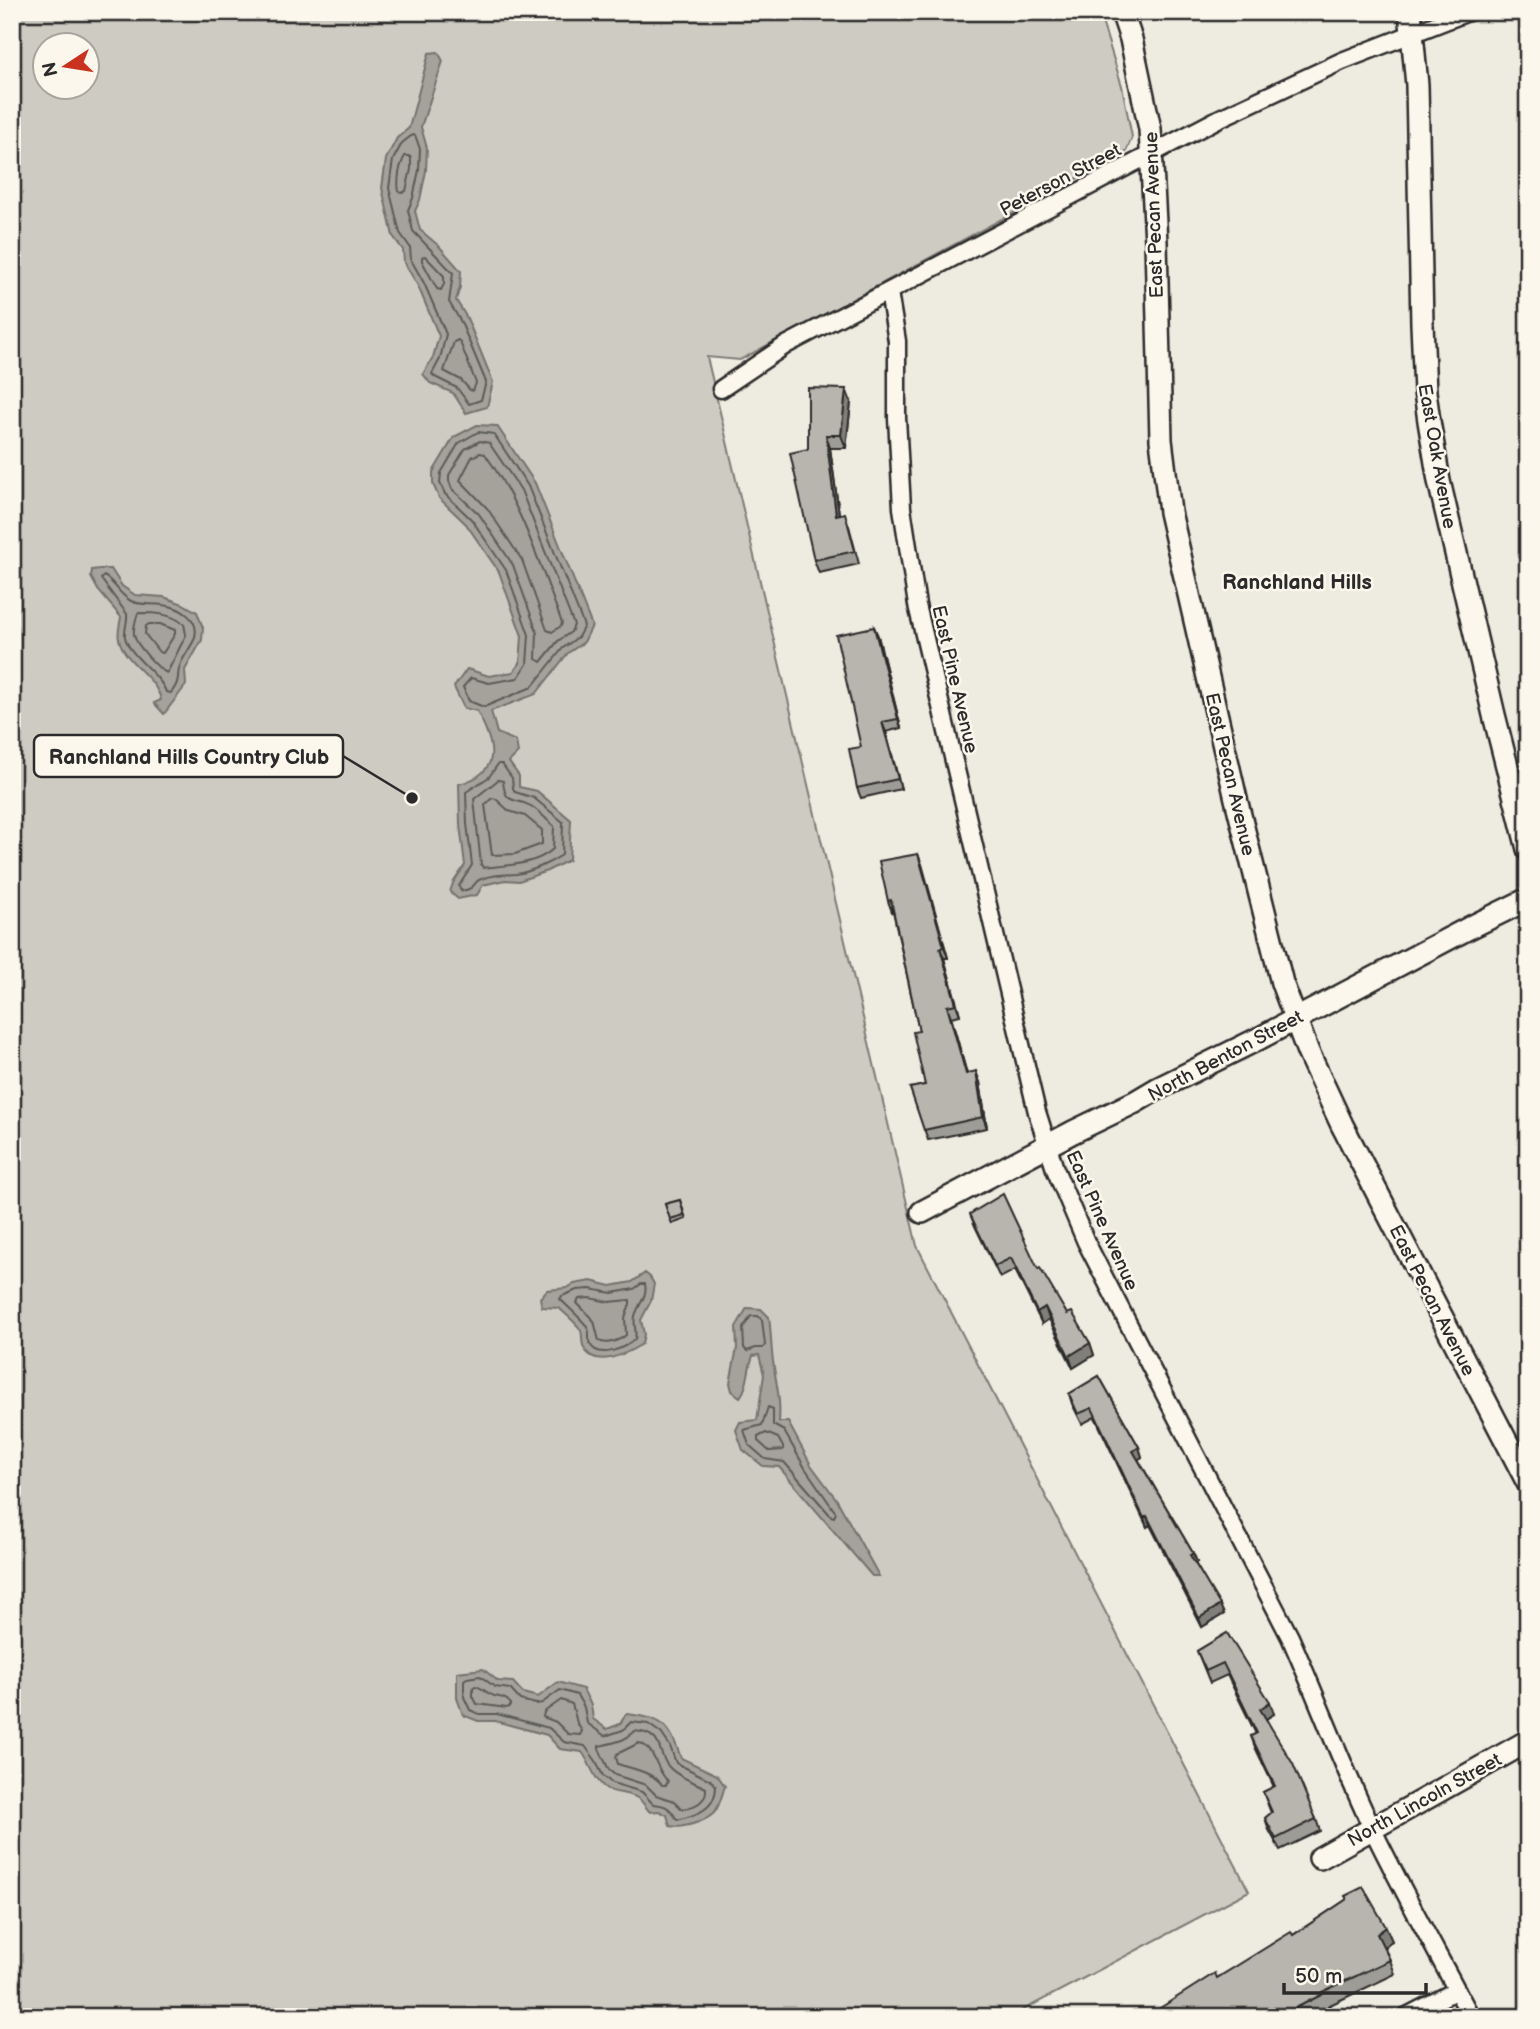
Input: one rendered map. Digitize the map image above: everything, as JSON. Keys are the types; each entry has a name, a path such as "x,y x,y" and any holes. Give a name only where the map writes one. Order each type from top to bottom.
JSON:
{"street":[{"name":"East Pecan Avenue","path":"1122,12 1131,39 1150,130 1161,440 1168,498 1205,668 1282,983 1308,1052 1342,1125 1528,1483"},
{"name":"East Oak Avenue","path":"1410,12 1417,85 1421,297 1425,392 1429,421 1439,481 1509,780 1528,849"},
{"name":"Peterson Street","path":"721,389 786,345 1150,155 1297,81 1468,12"},
{"name":"East Pine Avenue","path":"889,292 897,341 902,508 917,605 1037,1112 1055,1170 1086,1242 1290,1637 1328,1732 1372,1828 1471,2017"},
{"name":"North Benton Street","path":"922,1212 1528,900"},
{"name":"North Lincoln Street","path":"1320,1858 1528,1741"},
{"path":"1405,2017 1457,1990"}],"shaded area":[{"path":"12,12 1099,12 1122,86 1132,137 1126,152 740,360 707,357 917,1246 1249,1891 1010,2017 12,2017"}],"water":[{"path":"438,52 443,61 421,127 427,148 426,171 415,211 420,230 439,246 461,271 456,300 467,318 493,382 487,407 466,413 453,393 430,383 423,374 433,357 439,336 418,286 404,262 403,250 393,236 382,188 386,159 397,138 409,128 429,53"},
{"path":"477,425 497,426 535,483 592,626 584,642 568,653 536,694 491,711 497,733 516,741 518,753 509,762 519,776 519,787 537,791 571,820 569,860 519,881 505,880 483,885 477,895 458,899 450,892 465,865 459,784 483,772 489,764 491,745 477,711 464,708 454,687 467,669 489,676 513,672 520,663 522,636 499,572 466,524 439,498 433,484 433,472 454,437"},
{"path":"111,569 122,586 135,595 164,597 197,612 203,628 202,640 185,670 186,685 164,714 154,703 161,700 153,684 122,648 118,634 121,617 98,590 91,577 92,570"},
{"path":"645,1273 654,1284 651,1301 641,1320 644,1334 642,1344 612,1358 603,1359 589,1355 583,1346 581,1331 574,1322 559,1308 542,1307 540,1298 547,1290 591,1281 611,1286 632,1282"},
{"path":"747,1308 761,1309 769,1317 779,1398 779,1422 788,1422 811,1465 837,1500 879,1576 872,1576 779,1467 763,1466 743,1450 736,1430 740,1422 757,1420 764,1375 759,1355 753,1356 743,1393 740,1397 732,1391 730,1383 737,1348 736,1327"},
{"path":"483,1669 498,1681 513,1682 523,1693 538,1697 558,1682 583,1689 591,1705 593,1719 607,1729 620,1724 626,1714 663,1724 681,1758 717,1775 725,1786 716,1810 699,1822 686,1826 670,1826 667,1815 659,1811 650,1812 635,1797 611,1791 603,1786 582,1752 560,1749 547,1735 495,1721 478,1721 463,1715 457,1698 457,1672"}],"building":[{"path":"808,388 846,389 841,435 826,435 836,515 845,513 855,551 814,560 790,453 808,449"},
{"path":"874,627 898,719 882,722 898,779 857,788 849,749 861,747 836,635"},
{"path":"918,854 944,947 940,948 956,1004 947,1006 966,1074 976,1071 983,1117 924,1130 910,1088 925,1085 913,1032 919,1031 891,900 888,901 879,861"},
{"path":"1003,1194 1038,1269 1040,1268 1067,1314 1072,1312 1090,1343 1069,1356 1045,1307 1037,1312 1011,1258 995,1266 970,1214"},
{"path":"680,1200 684,1215 670,1219 665,1204"},
{"path":"1099,1376 1139,1447 1133,1451 1220,1605 1199,1618 1147,1516 1144,1518 1092,1408 1078,1414 1069,1394"},
{"path":"1227,1633 1270,1702 1260,1709 1293,1764 1316,1819 1276,1839 1265,1818 1272,1812 1263,1792 1275,1786 1251,1736 1257,1733 1223,1663 1206,1671 1197,1651"},
{"path":"1363,1887 1386,1927 1377,1934 1390,1960 1322,1992 1323,1994 1283,2017 1146,2017 1215,1973 1217,1978 1291,1932 1293,1935 1347,1899 1345,1896"}],"place":[{"name":"Ranchland Hills Country Club","path":"412,798"}],"district":[{"name":"Ranchland Hills","path":"1297,582"}]}
